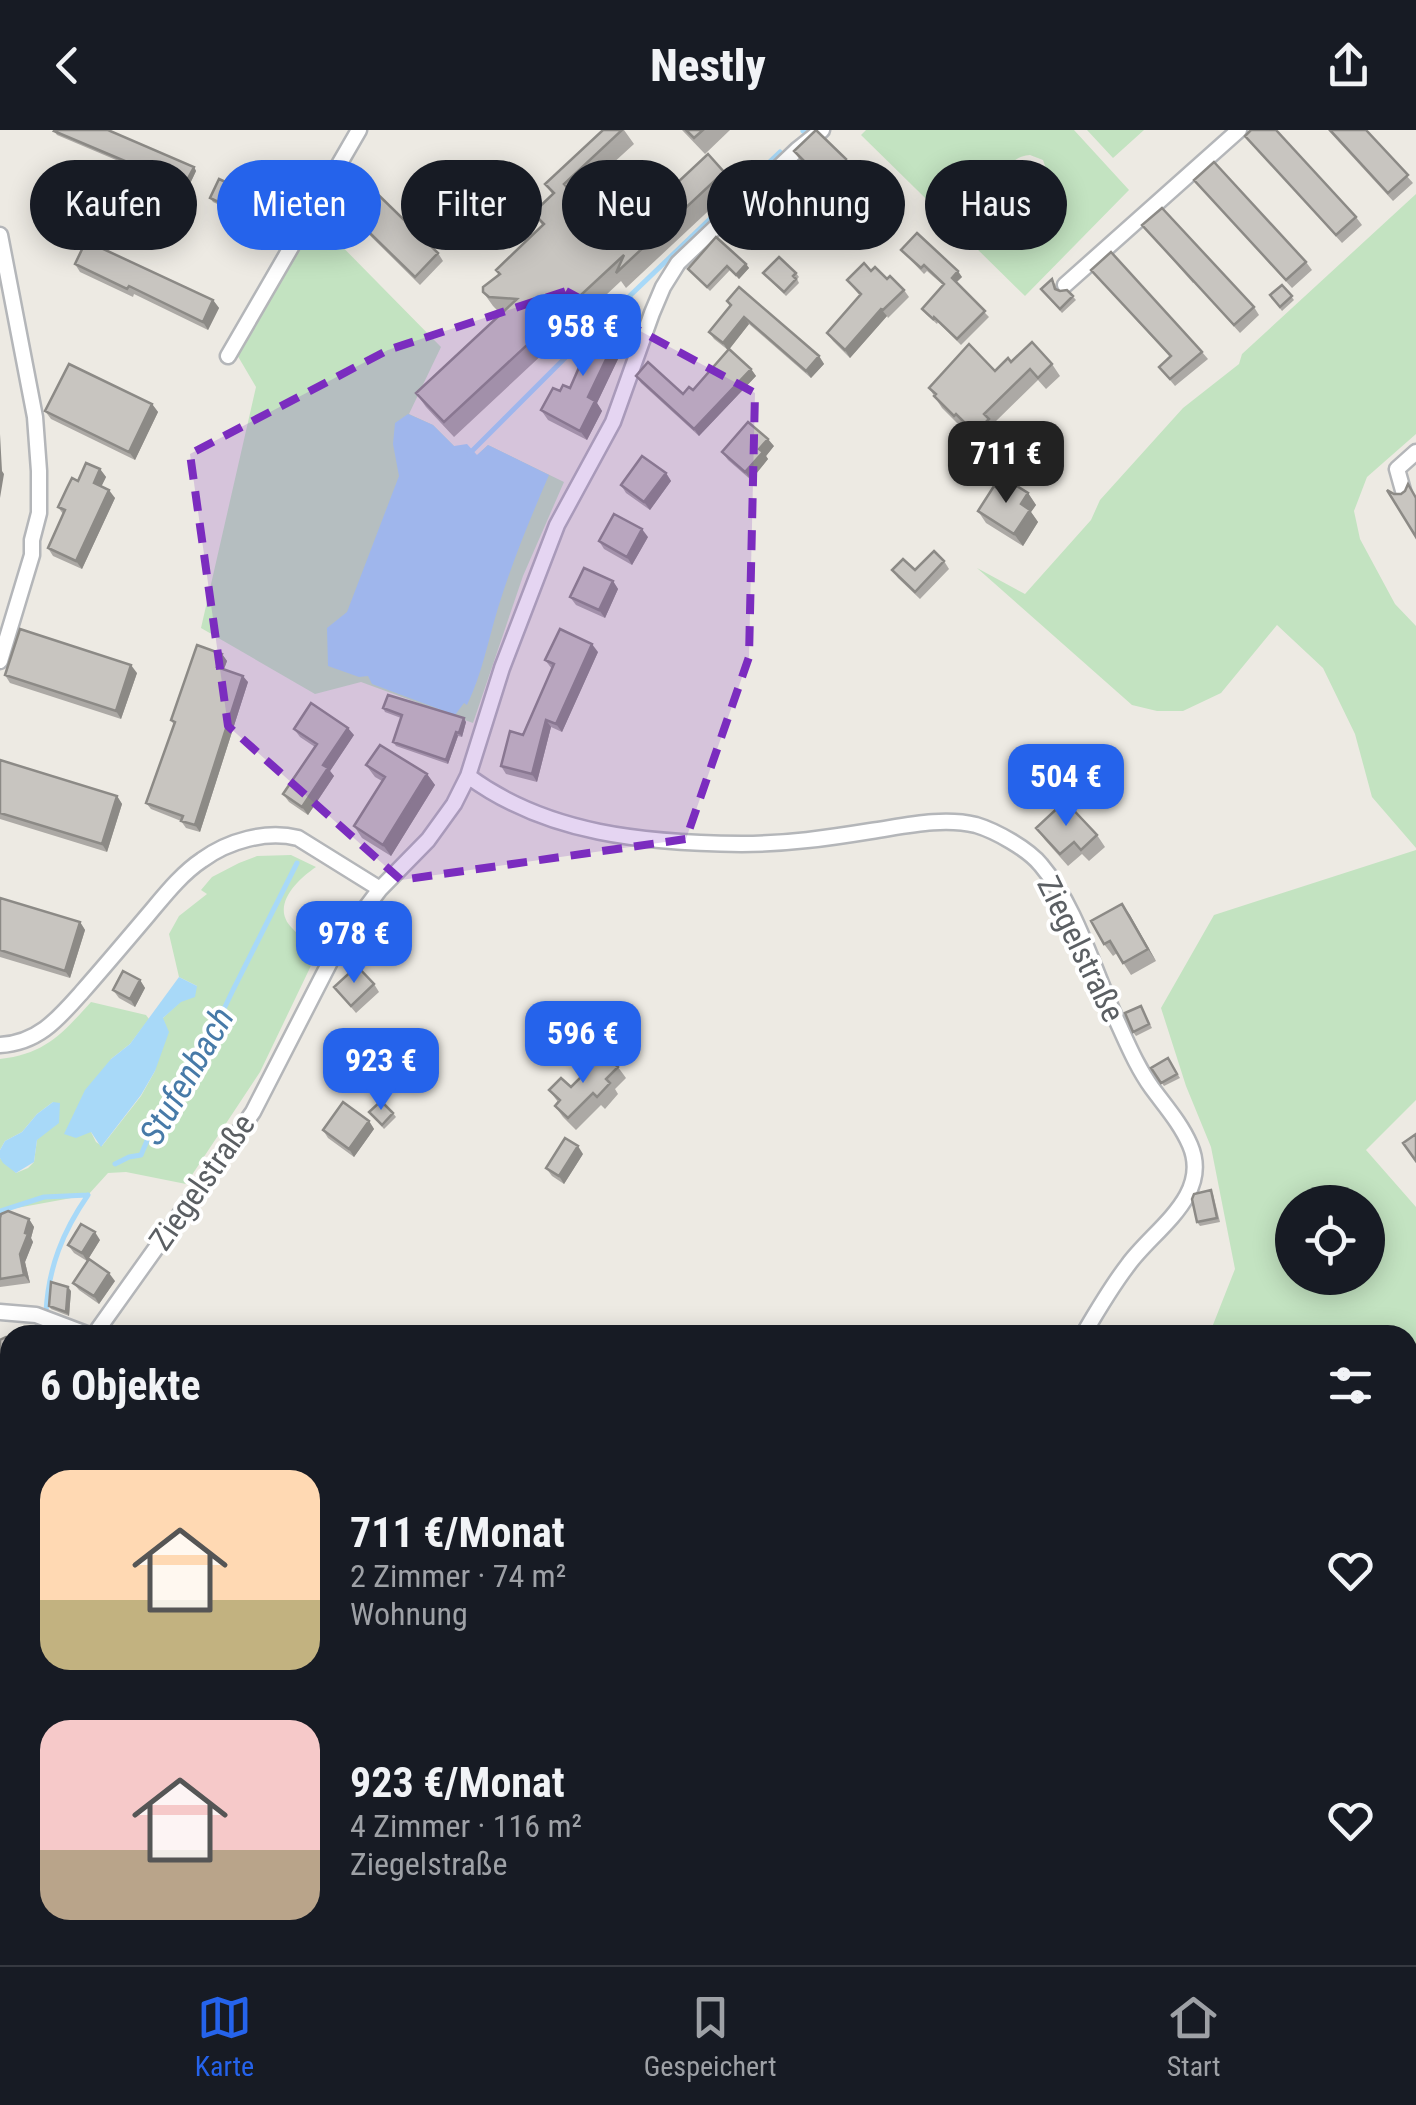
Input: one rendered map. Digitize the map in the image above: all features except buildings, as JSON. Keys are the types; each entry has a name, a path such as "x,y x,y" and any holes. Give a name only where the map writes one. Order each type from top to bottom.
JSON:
{"street":[{"path":"228,356 359,130"},
{"name":"Ziegelstraße","path":"98,1325 253,1112 350,930 454,804 468,776 502,668 557,525 613,422 664,287 678,262 822,130"},
{"path":"1065,285 1239,130"},
{"path":"0,235 35,418 40,472 32,554 0,661"},
{"path":"1404,494 1397,469 1416,452"},
{"name":"Ziegelstraße","path":"468,776 521,808 603,834 744,844 793,842 916,823 976,825 1006,838 1039,862 1076,927 1134,1059 1176,1119 1195,1159 1188,1195 1130,1261 1089,1325"},
{"path":"0,1046 36,1036 56,1020 168,892 201,860 226,846 265,836 288,835 380,889"},
{"path":"0,1312 36,1315 64,1325"}],"highlighted area":[{"path":"566,291 755,393 749,657 686,839 401,880 228,726 190,454 388,350"}],"green space":[{"path":"866,130 1074,130 1129,190 1025,296 978,250 1067,250 1067,160 1043,160 1030,155 1016,160 925,160 925,198 905,178 905,160 886,160 861,135"},
{"path":"1087,130 1144,130 1113,158"},
{"path":"1416,194 1416,434 1367,477 1354,511 1360,539 1395,604 1416,626 1416,848 1372,797 1355,734 1323,668 1277,625 1221,693 1183,711 1157,711 1132,705 977,568 1025,594 1091,520 1100,500 1183,408 1239,364 1242,354"},
{"path":"299,250 346,250 441,347 409,414 433,425 472,460 488,445 564,482 523,576 473,723 361,682 315,694 201,628 256,387 236,353"},
{"path":"1416,850 1416,1100 1366,1150 1416,1207 1416,1325 1213,1325 1235,1269 1211,1147 1161,1008 1214,915"},
{"path":"291,855 316,867 289,894 285,902 286,920 319,949 260,1072 186,1184 126,1172 108,1173 88,1195 0,1211 0,1158 16,1173 34,1162 37,1140 53,1102 22,1132 5,1141 0,1150 0,1059 52,1041 91,1002 146,1015 149,1019 130,1044 111,1059 91,1132 102,1146 155,1071 163,1018 197,986 179,977 169,934 179,916 207,894 201,890 212,877 257,856"}],"water":[{"path":"408,414 433,425 454,446 467,444 477,455 488,445 549,475 509,574 472,693 467,705 464,703 455,715 372,684 368,676 359,677 328,666 327,628 347,612 399,476 393,444 395,423"},
{"path":"179,977 197,986 195,997 181,1002 163,1018 169,1032 155,1071 141,1095 101,1147 91,1132 76,1138 64,1134 85,1090 111,1059 130,1044"},
{"path":"53,1102 60,1103 59,1123 37,1140 34,1162 16,1173 3,1163 0,1150 5,1141 22,1132"}],"waterway":[{"name":"Stufenbach","path":"615,310 780,152"},
{"name":"Stufenbach","path":"469,454 598,325"},
{"name":"Stufenbach","path":"115,1164 141,1155 168,1098 186,1077 191,1058 216,1033 221,1015 297,863"},
{"path":"0,1211 44,1197 88,1195"},
{"name":"Stufenbach","path":"46,1313 58,1251 88,1195"}]}
